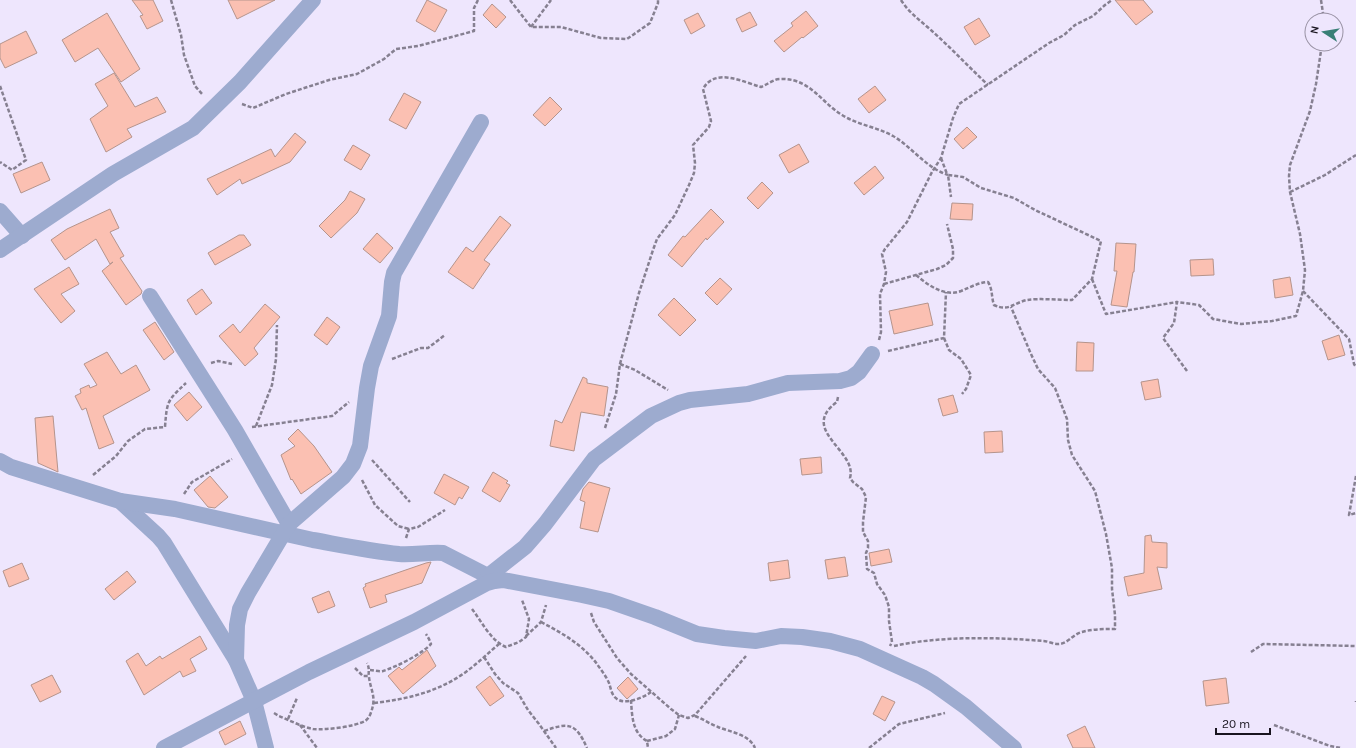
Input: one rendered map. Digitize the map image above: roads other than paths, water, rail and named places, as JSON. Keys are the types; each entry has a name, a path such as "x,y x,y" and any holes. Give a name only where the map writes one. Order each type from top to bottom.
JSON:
{"street":[{"path":"0,250 113,174 193,128 240,82 313,0"},
{"path":"236,660 237,625 240,610 248,593 286,529 344,477 352,464 360,446 371,366 389,316 394,273 481,122"},
{"path":"0,211 22,236"},
{"path":"150,296 235,430 286,529"},
{"path":"164,748 309,672 414,622 462,596 491,578 525,547 545,524 594,459 651,416 679,403 690,400 748,394 788,383 840,381 851,378 859,372 872,354"},
{"path":"0,461 11,467 120,501 175,509 286,529 320,542 401,554 436,552 452,557 491,578 609,601 656,617 697,634 724,638 756,640 781,636 802,637 830,641 860,649 922,676 966,707 1014,748"},
{"path":"120,501 164,543 236,660 254,701 266,748"}]}
